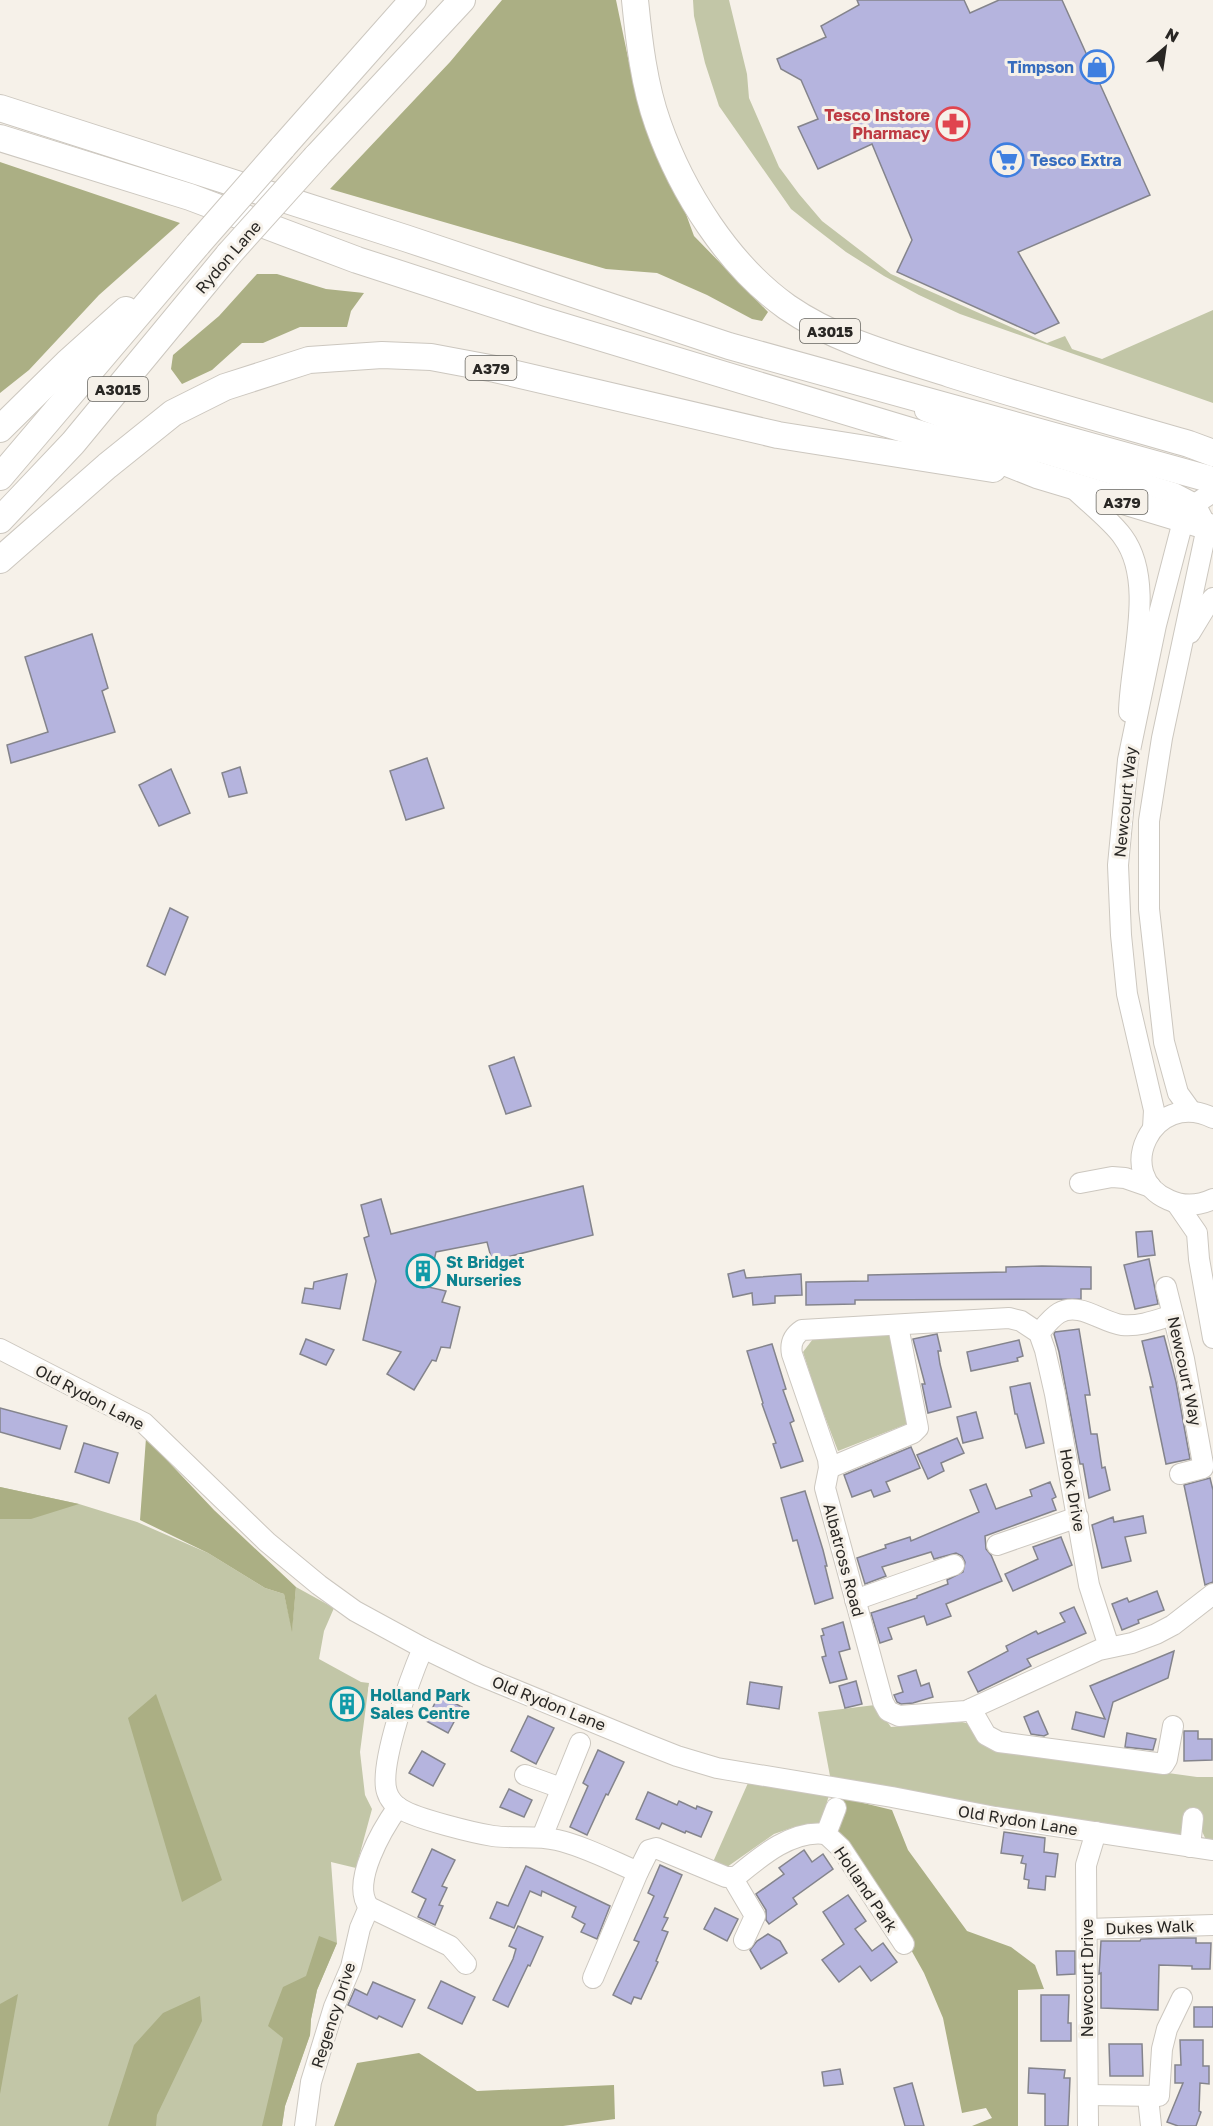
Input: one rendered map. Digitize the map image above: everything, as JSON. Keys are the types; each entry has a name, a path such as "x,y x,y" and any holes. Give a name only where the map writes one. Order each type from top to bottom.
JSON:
{"main road":[{"name":"Rydon Lane","path":"0,477 198,244 413,0"},
{"name":"Rydon Lane","path":"0,520 73,443 229,254 462,0"},
{"name":"A3015","path":"635,0 647,82 658,124 679,172 715,235 746,271 787,307 863,346 1213,453"},
{"path":"0,108 405,237 729,346 1213,480"},
{"name":"A379","path":"0,138 190,197 357,260 539,319 977,451 1071,486 1200,520"},
{"path":"0,429 68,363 198,244"},
{"name":"A379","path":"0,560 107,466 173,412 225,387 309,360 382,355 431,357 495,369 778,435 869,451 1038,475"}],"street":[{"path":"818,370 1012,444 1174,493 1200,520 1213,492"},
{"path":"1071,486 1124,538 1136,565 1141,592 1130,686 1128,760"},
{"name":"Newcourt Way","path":"1191,1111 1178,1093 1164,1042 1149,909 1149,821 1162,738 1180,649 1200,520"},
{"name":"Newcourt Way","path":"1153,1128 1154,1110 1127,994 1121,935 1118,865 1128,760 1156,625 1200,520"},
{"path":"1180,649 1213,598"},
{"path":"1213,1118 1191,1111 1164,1118 1147,1136 1142,1156 1144,1172 1151,1187 1163,1198 1177,1204 1191,1205 1213,1201"},
{"path":"1112,1177 1142,1156"},
{"path":"1080,1183 1112,1177 1125,1178 1151,1187"},
{"path":"1197,1233 1213,1201"},
{"name":"Newcourt Way","path":"1177,1204 1197,1233 1199,1259 1213,1338"},
{"name":"Newcourt Way","path":"1166,1287 1184,1359 1203,1464 1203,1468 1198,1471 1180,1474"},
{"path":"829,1468 918,1428 898,1326 1009,1317 1039,1332 1056,1315 1066,1310 1089,1313 1111,1323 1133,1326 1173,1315"},
{"name":"Albatross Road","path":"898,1326 802,1330 796,1334 791,1347 828,1459 829,1468 825,1488 883,1702 888,1711 899,1716 960,1713 1109,1647 1132,1643 1156,1634 1173,1625 1213,1594"},
{"name":"Hook Drive","path":"1039,1332 1048,1359 1089,1585 1109,1647"},
{"name":"Old Rydon Lane","path":"0,1349 144,1423 228,1506 319,1586 355,1611 423,1648 479,1674 615,1731 676,1756 711,1767 892,1797 995,1817 1204,1849"},
{"path":"997,1545 1078,1517"},
{"path":"855,1600 954,1565"},
{"path":"423,1648 410,1678 386,1761 384,1782 389,1797 398,1807 416,1816 494,1836 543,1837 559,1840 638,1872"},
{"path":"971,1709 986,1735 999,1742 1164,1764 1173,1726"},
{"path":"543,1837 580,1743"},
{"path":"525,1775 561,1788"},
{"path":"398,1807 380,1838 363,1876 364,1901 369,1906 450,1946 466,1964"},
{"name":"Holland Park","path":"826,1834 836,1808"},
{"name":"Old Rydon Lane","path":"1192,1818 1204,1849"},
{"name":"Holland Park","path":"732,1877 792,1840 814,1832 826,1834 841,1848 904,1944"},
{"name":"Newcourt Drive","path":"1088,2126 1086,1865 1096,1832"},
{"path":"593,1978 638,1872 649,1850 656,1848 707,1870 732,1877 755,1916 744,1940"},
{"name":"Regency Drive","path":"305,2126 311,2082 334,2007 351,1967 360,1928 369,1906"},
{"name":"Dukes Walk","path":"1087,1929 1213,1925"},
{"path":"1088,2095 1159,2096 1162,2049 1167,2029 1182,1998"},
{"path":"1148,2097 1151,2126"}],"green space":[{"path":"502,0 616,0 636,96 679,195 694,236 768,312 762,321 752,319 707,295 657,273 606,269 330,189 450,62"},
{"path":"693,0 729,0 747,74 749,98 779,167 822,221 891,274 1047,343 1065,336 1072,349 1102,359 1213,310 1213,403 960,314 884,276 846,252 811,225 791,209 719,106 705,63 694,16"},
{"path":"0,162 180,223 99,295 29,370 0,393"},
{"path":"257,274 277,274 326,289 364,293 351,311 347,327 300,327 263,343 242,343 212,370 182,384 171,369 173,355 219,316"},
{"path":"896,1333 912,1422 838,1451 803,1352 816,1335"},
{"path":"146,1438 214,1510 296,1587 292,1632 284,1594 265,1588 208,1553 140,1520"},
{"path":"0,1487 79,1504 137,1522 208,1553 265,1588 284,1594 292,1629 296,1587 334,1608 324,1631 319,1659 361,1682 369,1683 360,1752 365,1795 372,1809 356,1868 331,1862 337,1943 317,1990 310,2035 285,2106 282,2126 0,2126"},
{"path":"0,1487 79,1504 31,1519 0,1519"},
{"path":"156,1694 222,1880 182,1902 128,1718"},
{"path":"875,1705 891,1727 962,1722 970,1724 977,1731 1139,1769 1213,1777 1213,1845 1206,1840 1201,1829 1187,1828 1176,1838 920,1796 830,1776 818,1712"},
{"path":"748,1783 829,1795 821,1823 794,1827 774,1834 727,1867 713,1862"},
{"path":"843,1798 892,1810 908,1850 967,1931 1011,1947 1035,1965 1044,1989 1018,1990 1018,2126 972,2126 992,2118 986,2108 962,2113 943,2018 924,1973 873,1882 837,1832"},
{"path":"319,1936 337,1943 317,1990 310,2035 285,2106 282,2126 262,2126 283,2038 268,2026 283,1987 306,1976"},
{"path":"18,1994 0,2094 0,2004"},
{"path":"200,1996 202,2021 157,2115 156,2126 108,2126 134,2045 163,2013"},
{"path":"419,2053 477,2091 614,2085 615,2119 563,2126 334,2126 357,2063"}],"building":[{"name":"Tesco Extra","path":"857,0 964,0 970,13 999,0 1062,0 1150,195 1018,252 1059,323 1035,334 897,272 912,240 872,144 818,169 798,127 818,119 801,80 781,69 777,59 826,37 821,26 859,5"},
{"path":"92,634 108,688 102,691 115,732 11,763 7,745 48,732 25,657"},
{"path":"427,758 444,808 406,820 390,771"},
{"path":"240,767 247,793 229,797 222,773"},
{"path":"171,769 190,813 159,826 139,785"},
{"path":"170,908 188,917 165,975 147,966"},
{"path":"514,1057 531,1106 506,1114 489,1066"},
{"name":"St Bridget Nurseries","path":"583,1186 593,1235 492,1261 487,1242 436,1252 428,1287 446,1291 442,1302 460,1307 450,1348 441,1347 436,1361 432,1360 414,1390 387,1374 401,1352 363,1340 376,1281 364,1238 369,1236 361,1205 381,1199 391,1234"},
{"path":"1152,1231 1155,1255 1138,1257 1136,1232"},
{"path":"1149,1259 1158,1304 1135,1309 1124,1265"},
{"path":"1006,1267 1091,1267 1091,1289 1081,1289 1081,1299 855,1300 855,1304 806,1305 806,1282 868,1281 868,1275 1006,1272"},
{"path":"744,1270 746,1278 801,1274 802,1295 775,1296 775,1303 753,1305 752,1293 733,1297 728,1274"},
{"path":"347,1274 340,1309 302,1303 305,1288 313,1289 314,1282"},
{"path":"1079,1329 1090,1395 1085,1395 1091,1434 1097,1434 1102,1468 1105,1467 1110,1490 1089,1498 1054,1334"},
{"path":"937,1334 941,1351 938,1351 940,1364 951,1407 928,1413 922,1384 925,1384 913,1339"},
{"path":"1164,1336 1176,1382 1190,1459 1166,1464 1150,1387 1153,1387 1142,1341"},
{"path":"306,1339 334,1350 326,1365 300,1354"},
{"path":"1019,1340 1023,1356 1017,1358 1018,1361 971,1371 967,1352"},
{"path":"772,1344 786,1389 783,1390 794,1421 790,1423 803,1461 781,1468 773,1444 776,1443 747,1351"},
{"path":"1030,1383 1044,1443 1026,1448 1017,1414 1015,1414 1010,1387"},
{"path":"0,1408 67,1426 60,1449 0,1432"},
{"path":"976,1412 983,1438 963,1443 957,1417"},
{"path":"957,1438 964,1453 941,1463 944,1471 928,1479 917,1455"},
{"path":"84,1443 118,1453 109,1483 75,1472"},
{"path":"911,1447 920,1468 886,1482 890,1491 874,1497 871,1490 852,1497 844,1475"},
{"path":"1210,1478 1213,1490 1213,1582 1205,1585 1184,1485"},
{"path":"1050,1482 1056,1497 1052,1499 1056,1510 985,1536 986,1549 1002,1581 946,1604 951,1616 927,1625 924,1616 888,1628 892,1639 880,1643 871,1613 917,1598 917,1596 948,1584 947,1580 963,1572 965,1562 962,1556 956,1553 934,1559 931,1552 882,1567 886,1576 865,1584 857,1558 910,1537 911,1541 979,1512 970,1490 986,1484 996,1509 1032,1496 1030,1490"},
{"path":"805,1491 823,1550 833,1598 815,1604 797,1540 793,1541 781,1498"},
{"path":"1143,1516 1146,1533 1125,1537 1131,1561 1102,1568 1092,1525 1113,1517 1114,1522"},
{"path":"1061,1537 1072,1565 1013,1591 1005,1574 1038,1559 1033,1547"},
{"path":"1157,1591 1164,1610 1138,1620 1139,1623 1122,1630 1112,1604 1127,1598 1129,1602"},
{"path":"1074,1607 1086,1633 1027,1659 1031,1666 978,1692 968,1672 1008,1651 1006,1646 1036,1631 1038,1634 1065,1622 1060,1613"},
{"path":"843,1622 850,1649 839,1652 847,1679 830,1683 822,1657 826,1656 821,1636 824,1635 822,1629"},
{"path":"1174,1651 1168,1678 1113,1702 1104,1737 1072,1729 1076,1712 1105,1719 1090,1686"},
{"path":"916,1670 921,1686 929,1683 933,1697 913,1703 897,1702 894,1695 903,1692 898,1676"},
{"path":"856,1681 862,1704 845,1708 839,1686"},
{"path":"750,1682 782,1687 779,1709 747,1704"},
{"path":"439,1695 462,1707 448,1733 426,1721"},
{"path":"1038,1711 1048,1734 1044,1736 1031,1734 1024,1717"},
{"path":"528,1716 554,1728 536,1764 511,1751"},
{"path":"1184,1731 1198,1731 1198,1739 1212,1739 1212,1760 1184,1761"},
{"path":"1127,1733 1156,1739 1153,1750 1125,1747"},
{"path":"598,1750 624,1762 587,1835 570,1827 588,1786 583,1783"},
{"path":"422,1751 445,1764 433,1786 409,1773"},
{"path":"509,1789 532,1800 524,1817 500,1807"},
{"path":"648,1792 677,1805 679,1801 696,1809 697,1806 712,1812 701,1837 662,1823 659,1829 636,1819"},
{"path":"1004,1832 1045,1838 1044,1852 1058,1854 1055,1877 1046,1876 1045,1890 1028,1888 1029,1880 1024,1879 1026,1864 1021,1863 1023,1856 1001,1853"},
{"path":"432,1849 455,1860 442,1886 447,1888 439,1905 443,1906 435,1925 418,1917 426,1899 412,1892"},
{"path":"804,1850 812,1862 823,1854 833,1869 793,1898 797,1904 769,1924 766,1920 766,1910 756,1894 784,1874 779,1868"},
{"path":"660,1865 682,1875 664,1917 668,1918 662,1930 668,1932 656,1961 658,1962 641,1999 634,1997 631,2004 613,1995 639,1942 634,1940 654,1896 648,1893"},
{"path":"526,1866 610,1906 597,1939 581,1932 585,1924 572,1917 576,1907 542,1891 541,1896 530,1891 514,1928 490,1918 497,1902 508,1906"},
{"path":"848,1895 866,1921 855,1929 872,1951 883,1943 897,1962 871,1981 860,1966 839,1982 822,1960 844,1944 823,1912"},
{"path":"715,1908 738,1919 727,1941 704,1929"},
{"path":"518,1926 543,1937 508,2007 493,2000 513,1959 516,1949 509,1946"},
{"path":"768,1934 780,1941 787,1953 761,1969 750,1950 757,1941"},
{"path":"1196,1938 1196,1943 1211,1943 1210,1969 1159,1965 1158,2010 1101,2008 1101,1973 1099,1974 1101,1941"},
{"path":"1056,1951 1075,1951 1075,1974 1057,1975"},
{"path":"441,1981 475,1997 462,2024 428,2008"},
{"path":"373,1982 415,2000 402,2027 379,2016 377,2019 348,2005 355,1989 367,1995"},
{"path":"1041,1995 1069,1995 1068,2023 1071,2023 1071,2041 1041,2041"},
{"path":"1194,2007 1213,2007 1213,2027 1194,2027"},
{"path":"1180,2040 1203,2040 1203,2066 1209,2066 1209,2084 1200,2083 1199,2111 1201,2112 1196,2126 1178,2126 1167,2122 1183,2083 1175,2083 1175,2065 1181,2065"},
{"path":"1109,2044 1142,2044 1143,2076 1110,2076"},
{"path":"1029,2068 1065,2070 1064,2078 1070,2078 1068,2126 1045,2126 1045,2094 1028,2093"},
{"path":"840,2069 843,2084 824,2086 822,2072"},
{"path":"912,2083 924,2126 905,2126 894,2088"}],"place":[{"name":"Timpson","path":"1097,67"},
{"name":"Tesco Instore Pharmacy","path":"953,124"},
{"name":"Tesco Extra","path":"1007,160"},
{"name":"St Bridget Nurseries","path":"423,1271"},
{"name":"Holland Park Sales Centre","path":"347,1704"}]}
